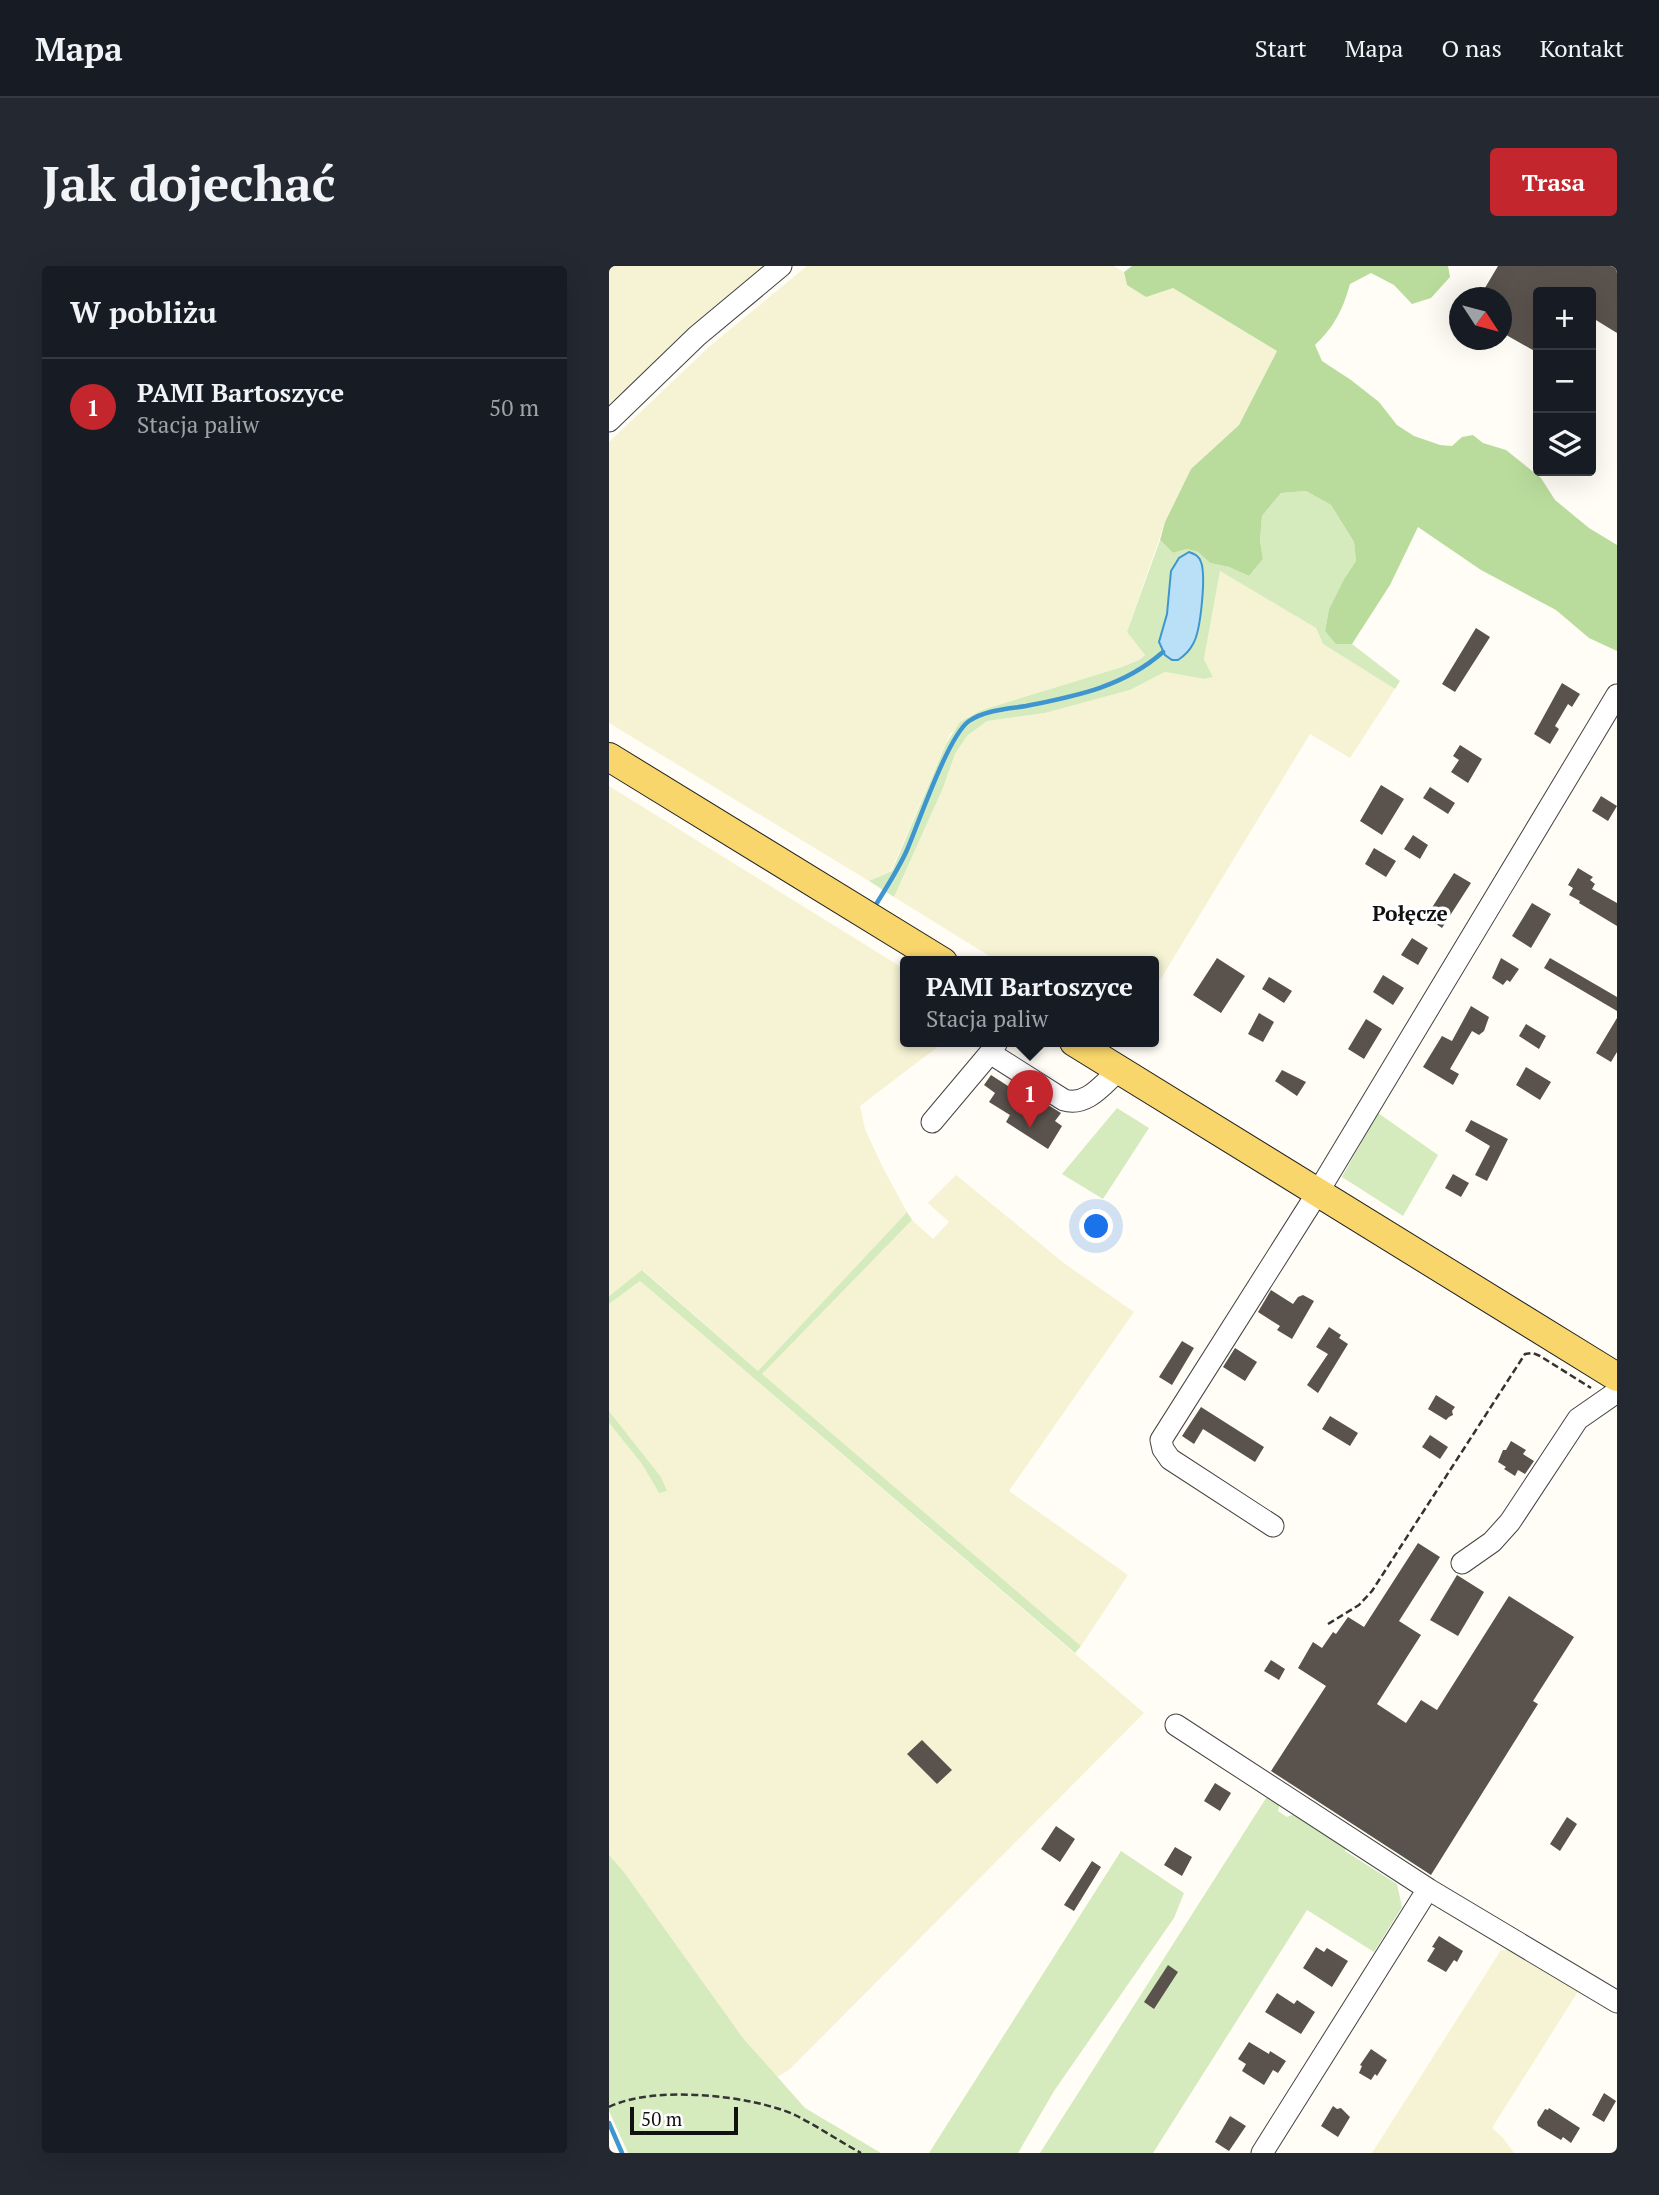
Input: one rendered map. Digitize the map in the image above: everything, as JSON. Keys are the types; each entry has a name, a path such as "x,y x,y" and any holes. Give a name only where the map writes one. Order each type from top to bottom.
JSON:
{"main road":[{"path":"609,757 933,956"},
{"path":"1082,1047 1318,1192 1615,1388"}],"street":[{"path":"609,421 697,336 781,266"},
{"path":"1273,1526 1170,1459 1161,1440 1318,1192 1617,695"},
{"path":"932,1122 994,1048 1064,1100 1073,1102 1082,1101 1092,1095 1119,1070"},
{"path":"1462,1563 1492,1542 1510,1522 1579,1419 1615,1388"},
{"path":"1176,1725 1428,1889 1617,2002"},
{"path":"1262,2153 1428,1889"}],"path":[{"path":"1328,1624 1359,1605 1372,1591 1525,1354 1540,1356 1593,1389 1615,1388"},
{"path":"609,2106 632,2097 655,2095 748,2100 794,2115 861,2153"}],"shaded area":[{"path":"609,266 764,266 609,404"},
{"path":"807,266 1114,266 1124,272 1127,285 1173,288 1277,351 1239,425 1191,469 1165,522 1127,632 1145,654 1139,660 1122,667 982,710 950,734 891,871 869,881 609,723 609,442 710,346"},
{"path":"1220,571 1316,628 1323,644 1395,689 1350,758 1310,734 1159,982 1159,956 989,956 894,897 943,788 955,754 967,736 987,721 1045,713 1130,690 1165,672 1205,679 1213,677 1204,659"},
{"path":"609,786 900,966 900,1047 937,1047 860,1106 865,1129 907,1212 758,1371 643,1270 609,1296"},
{"path":"956,1175 1064,1263 1134,1312 1009,1491 1128,1575 1081,1646 761,1374 912,1220 933,1239 949,1222 928,1203"},
{"path":"640,1281 1144,1713 789,2070 777,2077 743,2038 609,1855 609,1423 642,1464 659,1493 661,1477 609,1411 609,1304"},
{"path":"1501,1950 1510,1950 1579,1990 1492,2128 1514,2153 1372,2153"}],"green space":[{"path":"1132,266 1448,266 1450,277 1431,298 1412,304 1394,285 1371,273 1350,284 1337,317 1315,345 1322,361 1379,402 1397,425 1414,436 1452,446 1462,437 1473,435 1483,443 1506,450 1533,472 1533,476 1541,478 1555,500 1589,528 1617,545 1617,651 1589,638 1556,610 1481,570 1418,527 1390,585 1352,644 1336,644 1325,631 1329,609 1356,561 1354,542 1331,505 1306,491 1281,493 1262,516 1260,541 1263,559 1249,576 1229,567 1210,563 1198,552 1187,549 1173,553 1160,540 1165,522 1191,469 1239,425 1277,351 1173,288 1146,297 1127,285 1124,272"},
{"path":"1306,491 1331,505 1354,542 1356,561 1329,609 1325,631 1336,643 1352,644 1400,681 1395,689 1323,644 1316,628 1220,571 1204,659 1213,677 1205,679 1165,672 1130,690 1045,713 987,721 967,736 955,754 943,788 894,897 869,881 892,871 946,744 960,722 982,710 1122,667 1145,655 1127,632 1160,540 1173,553 1187,549 1198,552 1210,563 1229,567 1249,576 1263,559 1260,541 1262,516 1281,493"},
{"path":"1117,1108 1149,1128 1103,1199 1062,1174"},
{"path":"1378,1113 1438,1155 1403,1216 1342,1177"},
{"path":"907,1212 912,1220 762,1374 1081,1646 1075,1653 640,1281 609,1304 609,1296 642,1270 758,1371"},
{"path":"609,1411 661,1477 667,1491 659,1493 642,1464 609,1423"},
{"path":"1268,1795 1280,1802 1278,1811 1287,1817 1296,1813 1347,1844 1345,1851 1397,1884 1402,1907 1374,1952 1307,1910 1153,2153 1040,2153"},
{"path":"1121,1851 1184,1893 1174,1918 1054,2091 1018,2153 929,2153"},
{"path":"609,1855 743,2038 805,2108 881,2153 628,2153 609,2111"}],"water":[{"path":"1189,552 1195,554 1201,562 1203,590 1200,616 1192,646 1178,660 1172,660 1165,655 1159,642 1167,614 1171,571 1179,558"}],"building":[{"path":"1498,266 1617,266 1617,333 1596,320 1596,287 1533,287 1533,350 1512,338 1512,287 1486,287"},
{"path":"1476,628 1490,637 1455,692 1442,684"},
{"path":"1562,683 1580,694 1572,707 1568,704 1555,726 1559,729 1550,744 1534,734"},
{"path":"1460,745 1482,759 1468,783 1451,772 1459,760 1453,756"},
{"path":"1381,785 1404,799 1382,835 1360,821"},
{"path":"1430,787 1455,803 1448,814 1423,798"},
{"path":"1601,796 1617,806 1608,821 1592,811"},
{"path":"1413,835 1428,845 1420,859 1404,849"},
{"path":"1374,848 1396,861 1386,877 1365,864"},
{"path":"1578,868 1593,877 1590,880 1595,884 1592,889 1617,903 1617,926 1569,895 1573,888 1568,885"},
{"path":"1454,873 1471,883 1442,928 1426,917"},
{"path":"1532,903 1551,914 1531,948 1512,936"},
{"path":"1412,938 1428,948 1418,965 1401,955"},
{"path":"1217,958 1245,976 1221,1013 1193,995"},
{"path":"1501,958 1519,969 1510,982 1507,980 1503,985 1492,978"},
{"path":"1550,958 1617,997 1617,1011 1544,968"},
{"path":"1383,975 1404,988 1393,1005 1373,992"},
{"path":"1269,977 1292,991 1284,1003 1262,989"},
{"path":"1471,1006 1489,1017 1484,1031 1479,1035 1472,1031 1450,1069 1459,1074 1453,1085 1423,1067 1442,1036 1452,1041"},
{"path":"1259,1013 1274,1022 1263,1042 1248,1034"},
{"path":"1617,1018 1617,1052 1611,1062 1596,1053"},
{"path":"1366,1019 1382,1029 1364,1059 1348,1049"},
{"path":"1526,1024 1546,1036 1539,1049 1519,1036"},
{"path":"1526,1067 1551,1082 1540,1100 1516,1085"},
{"path":"1282,1070 1306,1082 1297,1096 1275,1081"},
{"path":"991,1075 1034,1103 1037,1098 1061,1113 1055,1121 1062,1126 1048,1149 1006,1122 1010,1115 989,1102 995,1093 984,1085"},
{"path":"1471,1120 1508,1139 1487,1181 1475,1175 1490,1146 1465,1131"},
{"path":"1453,1174 1469,1183 1461,1197 1445,1188"},
{"path":"1271,1290 1293,1304 1303,1295 1314,1301 1292,1339 1277,1330 1280,1326 1258,1312"},
{"path":"1329,1327 1348,1344 1318,1393 1307,1385 1328,1354 1316,1347"},
{"path":"1182,1341 1194,1348 1172,1385 1159,1377"},
{"path":"1235,1348 1257,1362 1245,1381 1223,1367"},
{"path":"1436,1395 1455,1407 1453,1415 1446,1420 1428,1409"},
{"path":"1201,1407 1264,1447 1255,1462 1203,1429 1194,1444 1182,1436"},
{"path":"1330,1416 1358,1433 1350,1446 1322,1429"},
{"path":"1430,1435 1448,1447 1440,1459 1422,1447"},
{"path":"1511,1441 1526,1450 1523,1454 1534,1461 1525,1474 1518,1470 1515,1476 1498,1462"},
{"path":"1418,1543 1440,1557 1399,1621 1421,1635 1377,1704 1406,1723 1421,1700 1437,1710 1509,1596 1574,1637 1533,1701 1538,1704 1431,1875 1271,1771 1326,1686 1298,1668 1313,1642 1322,1648 1348,1617 1364,1627"},
{"path":"1457,1575 1484,1592 1458,1636 1430,1620"},
{"path":"1271,1660 1285,1669 1279,1680 1264,1671"},
{"path":"922,1740 952,1770 937,1784 907,1754"},
{"path":"1215,1783 1231,1793 1220,1811 1204,1801"},
{"path":"1567,1817 1577,1824 1560,1851 1550,1844"},
{"path":"1056,1826 1075,1839 1060,1862 1041,1849"},
{"path":"1175,1847 1192,1857 1182,1876 1164,1865"},
{"path":"1092,1861 1101,1867 1074,1911 1064,1905"},
{"path":"1439,1936 1463,1951 1457,1962 1454,1960 1446,1972 1427,1961"},
{"path":"1316,1947 1324,1952 1327,1948 1348,1961 1332,1987 1303,1968"},
{"path":"1168,1965 1178,1972 1154,2009 1144,2002"},
{"path":"1277,1993 1294,2004 1297,2000 1315,2012 1301,2034 1265,2012"},
{"path":"1249,2042 1286,2061 1278,2073 1273,2070 1264,2085 1242,2071 1246,2064 1238,2059"},
{"path":"1371,2049 1387,2060 1377,2076 1375,2074 1371,2080 1359,2073 1362,2066 1360,2065"},
{"path":"1604,2093 1616,2101 1604,2122 1592,2115"},
{"path":"1333,2106 1341,2108 1350,2117 1338,2137 1321,2126"},
{"path":"1549,2108 1580,2128 1571,2143 1538,2126 1537,2122 1545,2109"},
{"path":"1230,2116 1246,2126 1229,2151 1215,2142"}],"waterway":[{"path":"875,906 903,857 952,744 969,721 989,712 1063,698 1115,682 1132,674 1163,652"},
{"path":"609,2123 622,2153"}],"place":[{"name":"PAMI Bartoszyce","path":"1030,1128"}],"district":[{"name":"Połęcze","path":"1410,914"}]}
